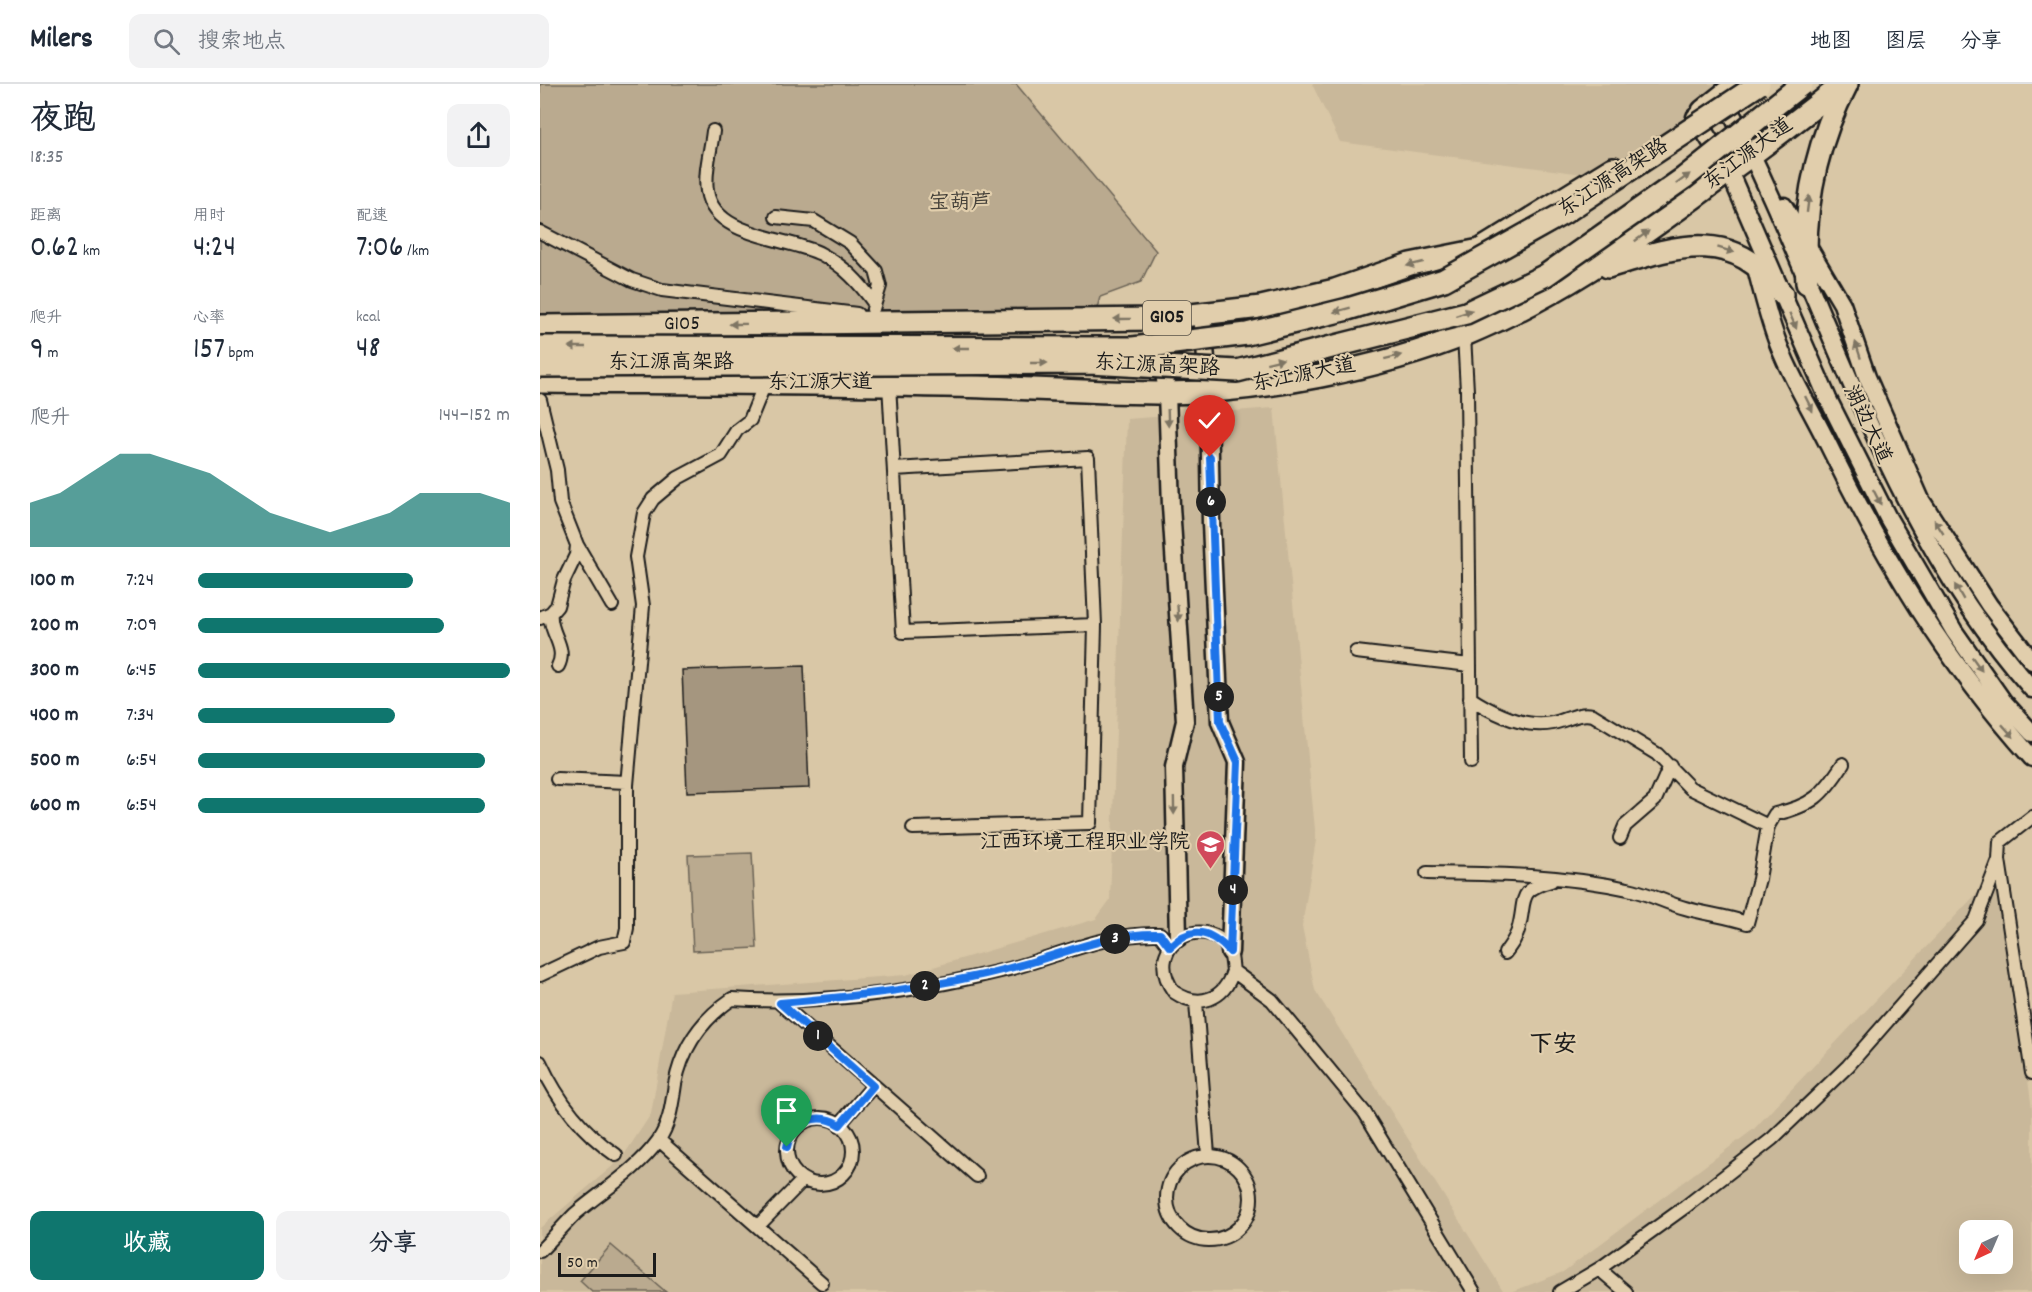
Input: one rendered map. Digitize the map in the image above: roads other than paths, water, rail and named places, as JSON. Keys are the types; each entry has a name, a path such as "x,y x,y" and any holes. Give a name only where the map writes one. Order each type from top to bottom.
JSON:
{"highway":[{"name":"东江源高架路","path":"540,366 698,356 1132,348 1247,334 1348,309 1444,280 1564,213 1760,84"},
{"name":"东江源高架路","path":"540,347 698,356 1089,363 1237,370 1466,313 1546,275 1684,178 1802,84"},
{"path":"1807,283 1805,242 1807,212 1815,165 1845,84"},
{"name":"东江源大道","path":"540,382 889,384 1167,393 1266,385 1340,371 1409,353 1464,335 1539,302 1588,273 1845,84"},
{"name":"G105","path":"540,326 1155,319 1261,308 1335,290 1410,264 1479,250 1695,117 1730,90"},
{"path":"1588,273 1660,251 1695,245 1733,252 1755,264 1782,294"},
{"path":"698,356 788,333 1022,333 1077,320"},
{"path":"698,356 756,374 1013,377 1120,391"}],"street":[{"name":"湖边大道","path":"1730,90 1753,153 1807,283 1909,505 1973,615 2032,689"},
{"name":"湖边大道","path":"1695,117 1729,171 1828,399 1888,518 1954,631 2003,701 2032,733"},
{"path":"713,131 707,190 712,206 736,226 768,239 809,249 822,255 858,280 873,309"},
{"path":"1753,153 1842,304 1867,377 1922,500 1989,604 2032,661"},
{"path":"1729,171 1775,336 1851,491 1898,577 1935,636 1991,712 2032,758"},
{"path":"776,218 814,221 850,243 876,271 880,286 873,309"},
{"path":"540,232 632,280 663,290 873,309 1050,315"},
{"path":"1155,319 1167,393 1170,506 1185,721 1174,766 1174,942 1164,964 1167,982 1174,992 1196,1002 1209,1000 1221,994 1229,984 1233,972 1230,952 1238,762 1220,722 1211,524 1209,391 1202,315"},
{"path":"1464,335 1467,391 1471,762"},
{"path":"540,975 599,947 624,942 627,928 627,782 643,606 636,557 644,513 653,499 678,478 721,454 737,430 750,420 765,383"},
{"path":"889,384 903,632 1095,625"},
{"path":"540,400 557,470 560,502 577,545 612,605"},
{"path":"894,469 1088,458 1095,625 1090,824 913,828"},
{"path":"558,666 562,651 546,615 557,606 564,580 576,555 577,545"},
{"path":"1356,651 1470,665"},
{"path":"1470,698 1497,713 1538,725 1581,713 1593,715 1644,745 1670,766 1689,788 1768,826"},
{"path":"1427,873 1514,873 1628,889 1683,908 1725,916 1747,924 1759,879 1768,826 1775,814 1810,803 1822,795 1843,764"},
{"path":"1620,838 1625,826 1655,800 1670,766"},
{"path":"557,778 627,782"},
{"path":"2032,817 2000,842 2000,860 2032,1073"},
{"path":"1560,1292 1599,1269 1772,1139 1848,1066 1976,920 2000,860"},
{"path":"1505,953 1520,926 1521,906 1527,894 1537,885 1558,879"},
{"path":"1174,942 1197,932 1216,937 1230,952"},
{"path":"540,1251 575,1214 631,1170 658,1140 670,1115 679,1064 686,1047 703,1024 732,999 780,1003 938,984 1009,969 1133,933 1160,934 1174,942"},
{"path":"1233,972 1272,1000 1365,1113 1474,1292"},
{"path":"1196,1002 1208,1155"},
{"path":"780,1003 977,1176"},
{"path":"540,1062 554,1092 569,1112 616,1155"},
{"path":"840,1125 873,1086"},
{"path":"818,1118 840,1125 849,1137 853,1151 845,1173 825,1184 803,1180 792,1169 787,1155 792,1133 803,1122 818,1118"},
{"path":"658,1140 822,1283"},
{"path":"1208,1155 1230,1161 1242,1172 1250,1185 1252,1201 1248,1216 1239,1229 1226,1237 1210,1241 1195,1238 1182,1230 1172,1218 1167,1203 1168,1187 1174,1173 1186,1162 1208,1155"},
{"path":"758,1226 803,1180"},
{"path":"1599,1269 1626,1292"}],"place":[{"name":"江西环境工程职业学院","path":"1211,870"}],"district":[{"name":"下安","path":"1553,1046"}],"park label":[{"name":"宝葫芦","path":"960,204"}]}
